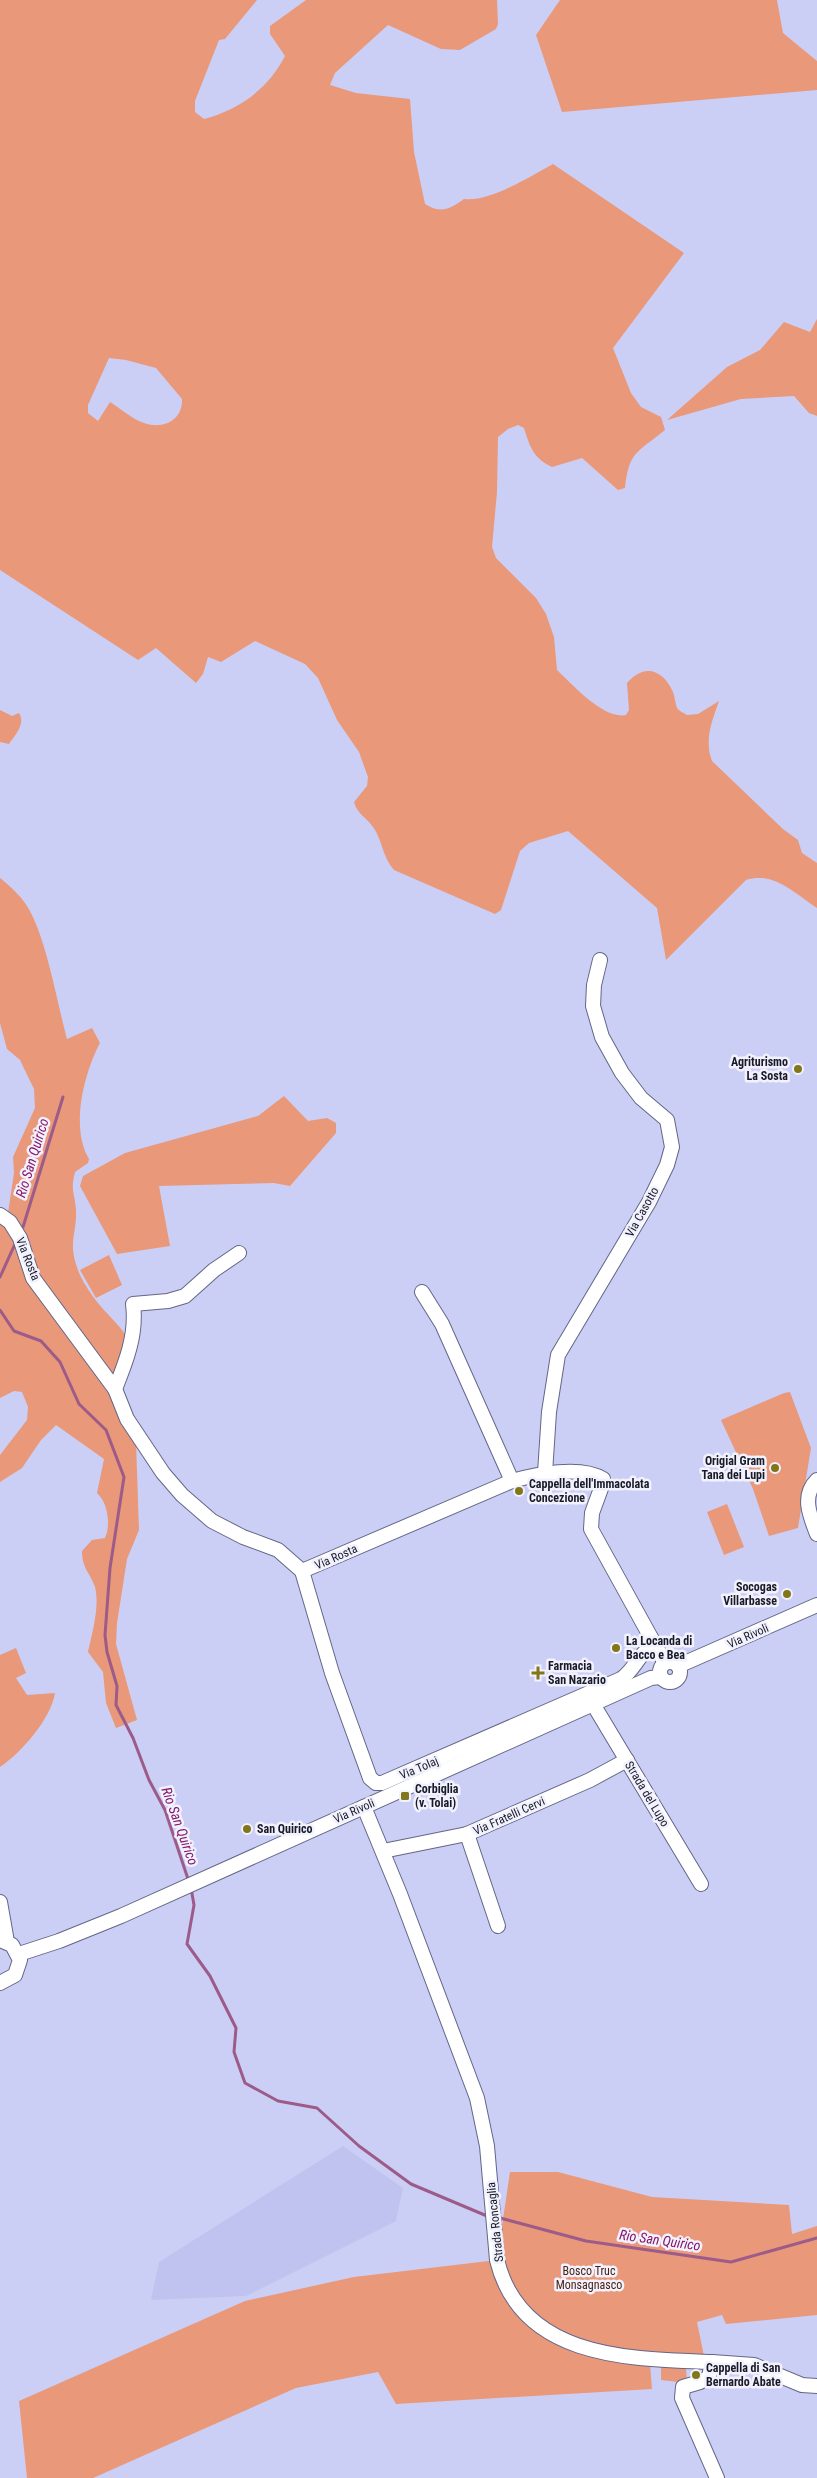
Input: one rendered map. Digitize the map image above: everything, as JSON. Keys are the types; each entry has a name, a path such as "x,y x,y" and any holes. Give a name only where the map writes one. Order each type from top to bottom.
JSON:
{"street":[{"name":"Via Casotto","path":"545,1473 549,1412 558,1355 649,1202 667,1165 672,1147 667,1120 641,1098 622,1073 602,1037 593,1006 594,985 600,960"},
{"name":"Via Rosta","path":"0,1215 10,1222 20,1238 33,1278 115,1389 127,1419 163,1473 182,1495 212,1521 243,1538 278,1550 302,1572 512,1480 545,1473 582,1473 603,1479 592,1513 592,1529 656,1645 671,1664"},
{"path":"115,1389 132,1340 135,1322 133,1304 168,1301 185,1296 214,1270 239,1253"},
{"path":"422,1292 442,1324 512,1480"},
{"path":"817,1480 812,1485 807,1499 813,1510 817,1534"},
{"name":"Via Tolaj","path":"302,1572 332,1674 370,1778 376,1783 382,1783 621,1679 634,1668 642,1653 656,1645"},
{"name":"Via Rivoli","path":"19,1954 59,1942 121,1916 204,1877 651,1678 660,1677 665,1681 674,1681 679,1676 671,1664 817,1605"},
{"path":"660,1677 660,1667 671,1664"},
{"name":"Strada del Lupo","path":"593,1704 701,1884"},
{"name":"Via Fratelli Cervi","path":"383,1851 467,1834 590,1780 627,1760"},
{"name":"Strada Roncaglia","path":"364,1806 462,2055 481,2113 487,2146 497,2260 509,2292 532,2319 554,2334 598,2353 645,2359 754,2365 802,2385 817,2386"},
{"path":"467,1834 498,1926"},
{"path":"0,1902 3,1941 19,1954 20,1965 15,1975 0,1983"},
{"path":"712,2362 709,2377 683,2387 681,2391 682,2398 717,2478"}],"shaded area":[{"path":"343,2146 403,2188 396,2221 246,2296 151,2300 159,2262"}],"green space":[{"path":"0,0 257,0 225,39 219,40 195,101 195,112 204,119 229,110 241,103 252,96 270,78 285,56 270,34 270,26 306,0 497,0 498,24 496,29 460,50 441,49 388,25 335,73 330,85 356,93 410,99 414,152 425,204 431,207 445,209 464,199 486,197 521,182 553,164 684,253 613,348 631,393 641,407 661,417 665,430 641,449 632,459 625,488 618,490 582,458 552,467 546,464 536,456 524,428 518,425 508,429 498,437 497,492 492,547 496,558 536,598 546,614 554,637 557,670 598,707 617,715 626,715 629,710 627,683 633,677 646,671 653,671 664,678 673,692 677,708 687,715 698,714 719,701 709,738 712,761 783,829 798,840 802,853 817,863 817,908 784,885 775,881 756,878 746,880 666,960 657,908 568,831 529,843 520,851 501,910 495,914 394,870 390,865 376,832 357,810 354,802 367,786 368,777 359,752 337,720 318,678 305,664 255,641 221,662 208,657 203,674 196,683 156,648 138,660 0,570","holes":["109,358 126,360 156,368 182,399 179,413 170,422 158,425 144,423 110,402 98,421 88,413 88,405"]},
{"path":"560,0 777,0 783,33 817,61 817,90 562,112 536,35"},
{"path":"817,319 817,416 809,413 794,396 741,399 667,420 727,367 760,350 784,322 810,332"},
{"path":"0,710 12,716 19,713 21,717 19,729 9,744 0,742"},
{"path":"0,878 21,898 34,919 50,970 67,1039 92,1028 100,1043 89,1069 81,1101 80,1132 83,1146 89,1159 88,1163 75,1172 73,1188 76,1218 73,1251 78,1271 86,1285 98,1303 125,1334 134,1352 134,1361 130,1370 116,1382 40,1281 8,1213 14,1173 13,1157 35,1108 34,1089 20,1060 7,1049 0,1023"},
{"path":"284,1096 308,1121 327,1118 336,1123 336,1133 290,1186 274,1183 159,1186 170,1246 117,1254 80,1186 83,1176 125,1153 258,1116"},
{"path":"0,1220 10,1225 31,1278 110,1388 136,1442 139,1530 127,1559 117,1623 116,1644 137,1720 116,1728 106,1703 103,1672 88,1652 97,1602 95,1587 83,1562 82,1551 92,1540 105,1538 107,1533 106,1508 97,1493 104,1459 56,1425 41,1440 22,1468 0,1482 0,1455 27,1420 28,1407 22,1392 14,1391 0,1398"},
{"path":"109,1255 122,1285 96,1298 80,1270"},
{"name":"Origial Gram Tana dei Lupi","path":"790,1392 811,1448 798,1528 769,1536 753,1489 721,1420"},
{"path":"727,1504 744,1547 724,1555 707,1512"},
{"path":"16,1648 26,1673 16,1678 27,1695 55,1693 48,1714 34,1735 0,1767 0,1655"},
{"name":"Bosco Truc Monsagnasco","path":"510,2172 558,2172 652,2197 789,2205 792,2234 817,2226 817,2315 726,2324 722,2315 697,2322 704,2356 649,2351 652,2389 396,2404 378,2372 296,2388 93,2478 27,2478 19,2401 245,2301 354,2277 497,2260"},
{"path":"661,2367 686,2368 687,2383 661,2380"}],"waterway":[{"name":"Rio San Quirico","path":"23,1227 63,1097"},
{"name":"Rio San Quirico","path":"0,1277 15,1244"},
{"name":"Rio San Quirico","path":"0,1310 14,1331 41,1341 60,1362 79,1404 106,1430 124,1477 110,1568 105,1635 107,1652 117,1686 116,1705 133,1738 149,1780 165,1810 189,1882"},
{"name":"Rio San Quirico","path":"191,1888 194,1905 187,1944 210,1976 236,2028 234,2052 245,2083 278,2101 317,2108 359,2146 411,2184 487,2216"},
{"name":"Rio San Quirico","path":"500,2218 586,2241 731,2262 817,2238"}],"place":[{"name":"Agriturismo La Sosta","path":"798,1069"},
{"name":"Origial Gram Tana dei Lupi","path":"775,1468"},
{"name":"Cappella dell'Immacolata Concezione","path":"519,1491"},
{"name":"Socogas Villarbasse","path":"787,1594"},
{"name":"La Locanda di Bacco e Bea","path":"616,1648"},
{"name":"Farmacia San Nazario","path":"538,1673"},
{"name":"Corbiglia (v. Tolai)","path":"405,1796"},
{"name":"San Quirico","path":"247,1829"},
{"name":"Cappella di San Bernardo Abate","path":"696,2375"}]}
